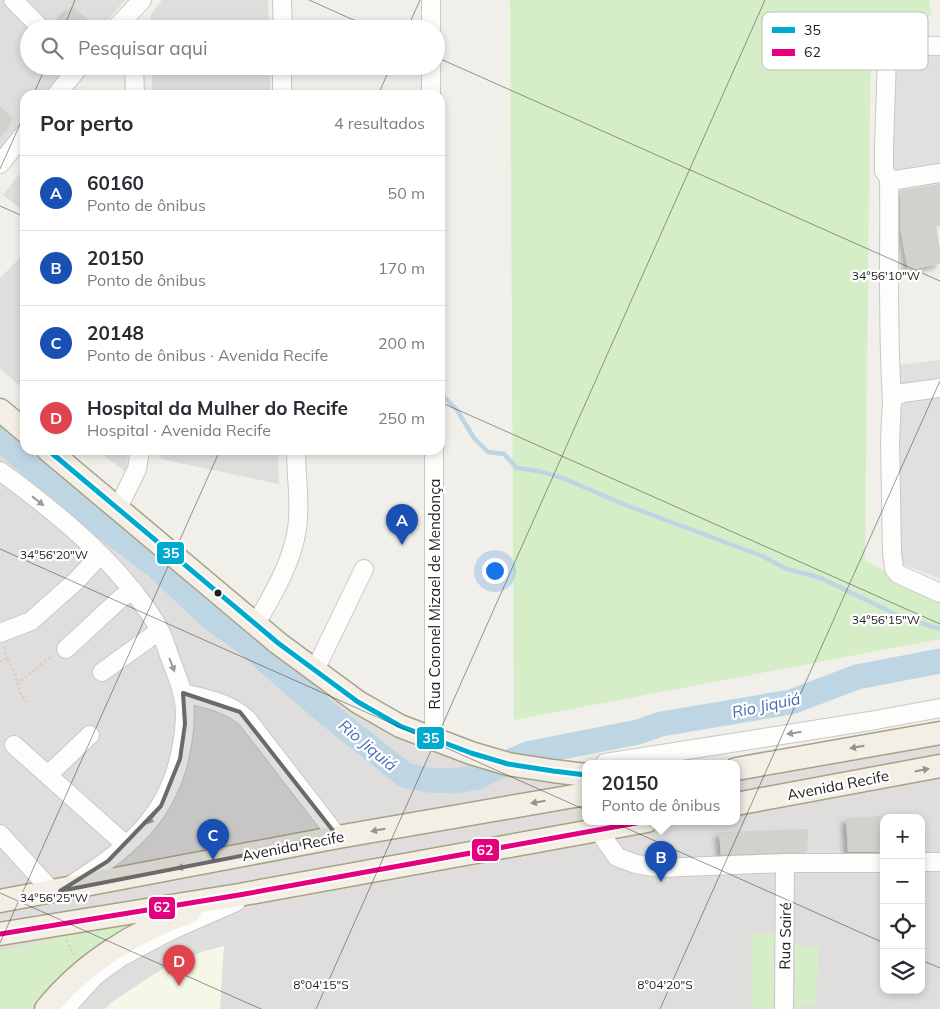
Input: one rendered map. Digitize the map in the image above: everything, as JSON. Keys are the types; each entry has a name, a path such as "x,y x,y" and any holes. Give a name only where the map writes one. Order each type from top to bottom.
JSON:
{"main road":[{"path":"0,410 20,427"},
{"path":"54,455 278,643 366,706 400,726 471,753 508,764 553,772 582,775"},
{"path":"740,768 940,733"},
{"name":"Avenida Recife","path":"740,803 940,766"},
{"name":"Avenida Recife","path":"0,901 338,837 582,795"},
{"path":"0,934 240,895 625,825"},
{"path":"46,1009 58,994 88,967 140,933 181,915 240,895"},
{"path":"0,940 104,917"}],"street":[{"path":"13,0 33,20"},
{"path":"282,0 283,20"},
{"path":"431,0 431,20"},
{"path":"123,20 137,5"},
{"path":"135,20 137,5"},
{"path":"887,70 884,171 889,178 888,349 892,400 890,441 892,553 894,569 900,575 940,593"},
{"path":"60,90 73,75"},
{"path":"134,75 135,90"},
{"path":"282,75 282,90"},
{"path":"431,75 431,90"},
{"path":"0,164 20,139"},
{"path":"889,178 896,180 940,173"},
{"path":"892,400 895,396 903,393 940,388"},
{"path":"118,508 137,469 139,455"},
{"path":"256,624 286,569 296,538 298,507 296,455"},
{"name":"Rua Coronel Mizael de Mendonça","path":"434,455 434,739"},
{"path":"0,834 57,891 108,861 146,826 160,806 173,782 180,759 185,724 183,692 160,631 132,590 100,555 58,516 2,477"},
{"path":"0,634 31,621 76,581 100,555"},
{"path":"315,670 364,569"},
{"path":"66,649 132,590"},
{"path":"102,672 160,631"},
{"path":"183,692 231,706 247,719 338,837"},
{"path":"624,760 940,708"},
{"path":"48,775 90,735"},
{"path":"14,745 126,845"},
{"path":"553,772 582,767"},
{"path":"598,830 617,857 636,864 660,868 786,863 880,863"},
{"path":"925,862 940,862"},
{"name":"Rua Sairé","path":"784,1009 786,863"},
{"path":"66,1009 95,976 121,957 172,930 268,890"}],"path":[{"path":"17,684 45,661 66,649"},
{"path":"0,662 6,658 15,674 21,695 27,702"}],"highlighted area":[{"path":"183,693 240,712 338,837 60,891 108,861 161,806 180,759 185,724"}],"shaded area":[{"path":"0,0 125,0 108,20 20,20 20,75 62,75 51,90 20,90 20,129 0,155"},
{"path":"162,0 268,0 269,20 151,20 151,14"},
{"path":"928,44 940,44 940,171 886,180 888,70 928,70"},
{"path":"152,75 270,75 270,90 152,90"},
{"path":"20,173 20,208 3,195"},
{"path":"20,258 20,386 0,368 0,278"},
{"path":"940,360 940,579 890,559 888,366"},
{"path":"0,401 20,417 20,455 66,455 354,689 431,732 530,759 582,766 582,825 740,825 740,774 940,740 940,1009 0,1009"},
{"path":"103,455 128,455 127,473"},
{"path":"161,455 278,455 279,484 161,459"},
{"path":"224,946 220,1009 105,1009 112,1002 172,963"}],"green space":[{"path":"510,0 929,0 932,16 928,16 928,12 762,12 762,70 870,70 865,560 940,602 940,639 514,720"},
{"path":"142,918 35,1009 0,1009 0,951"},
{"path":"774,933 775,1009 751,1008 751,935"},
{"path":"795,945 819,948 815,1006 795,1007"}],"building":[{"path":"72,6 88,20 60,20"},
{"path":"0,107 13,118 0,134"},
{"path":"940,184 940,226 936,226 940,264 908,270 900,227 900,190"},
{"path":"880,816 880,852 848,852 846,818"},
{"path":"808,829 807,852 721,855 719,832"}],"waterway":[{"path":"445,398 457,410 474,438 488,452 504,454 517,468 538,471 563,478 623,504 762,556 787,569 821,578 897,615 940,629"},
{"name":"Rio Jiquiá","path":"0,438 83,511 155,565 209,616 245,642 329,715 405,775 428,780 457,781 477,777 527,754 638,732 661,724 791,702 857,677 940,661"}],"transit line":[{"name":"35","path":"54,455 278,643 358,702 400,726 471,753 508,764 582,775"},
{"name":"62","path":"0,934 239,895 625,825"}],"place":[{"name":"60160","path":"402,545"},
{"name":"20148","path":"213,860"},
{"name":"20150","path":"661,882"},
{"name":"Hospital da Mulher do Recife","path":"179,986"}]}
